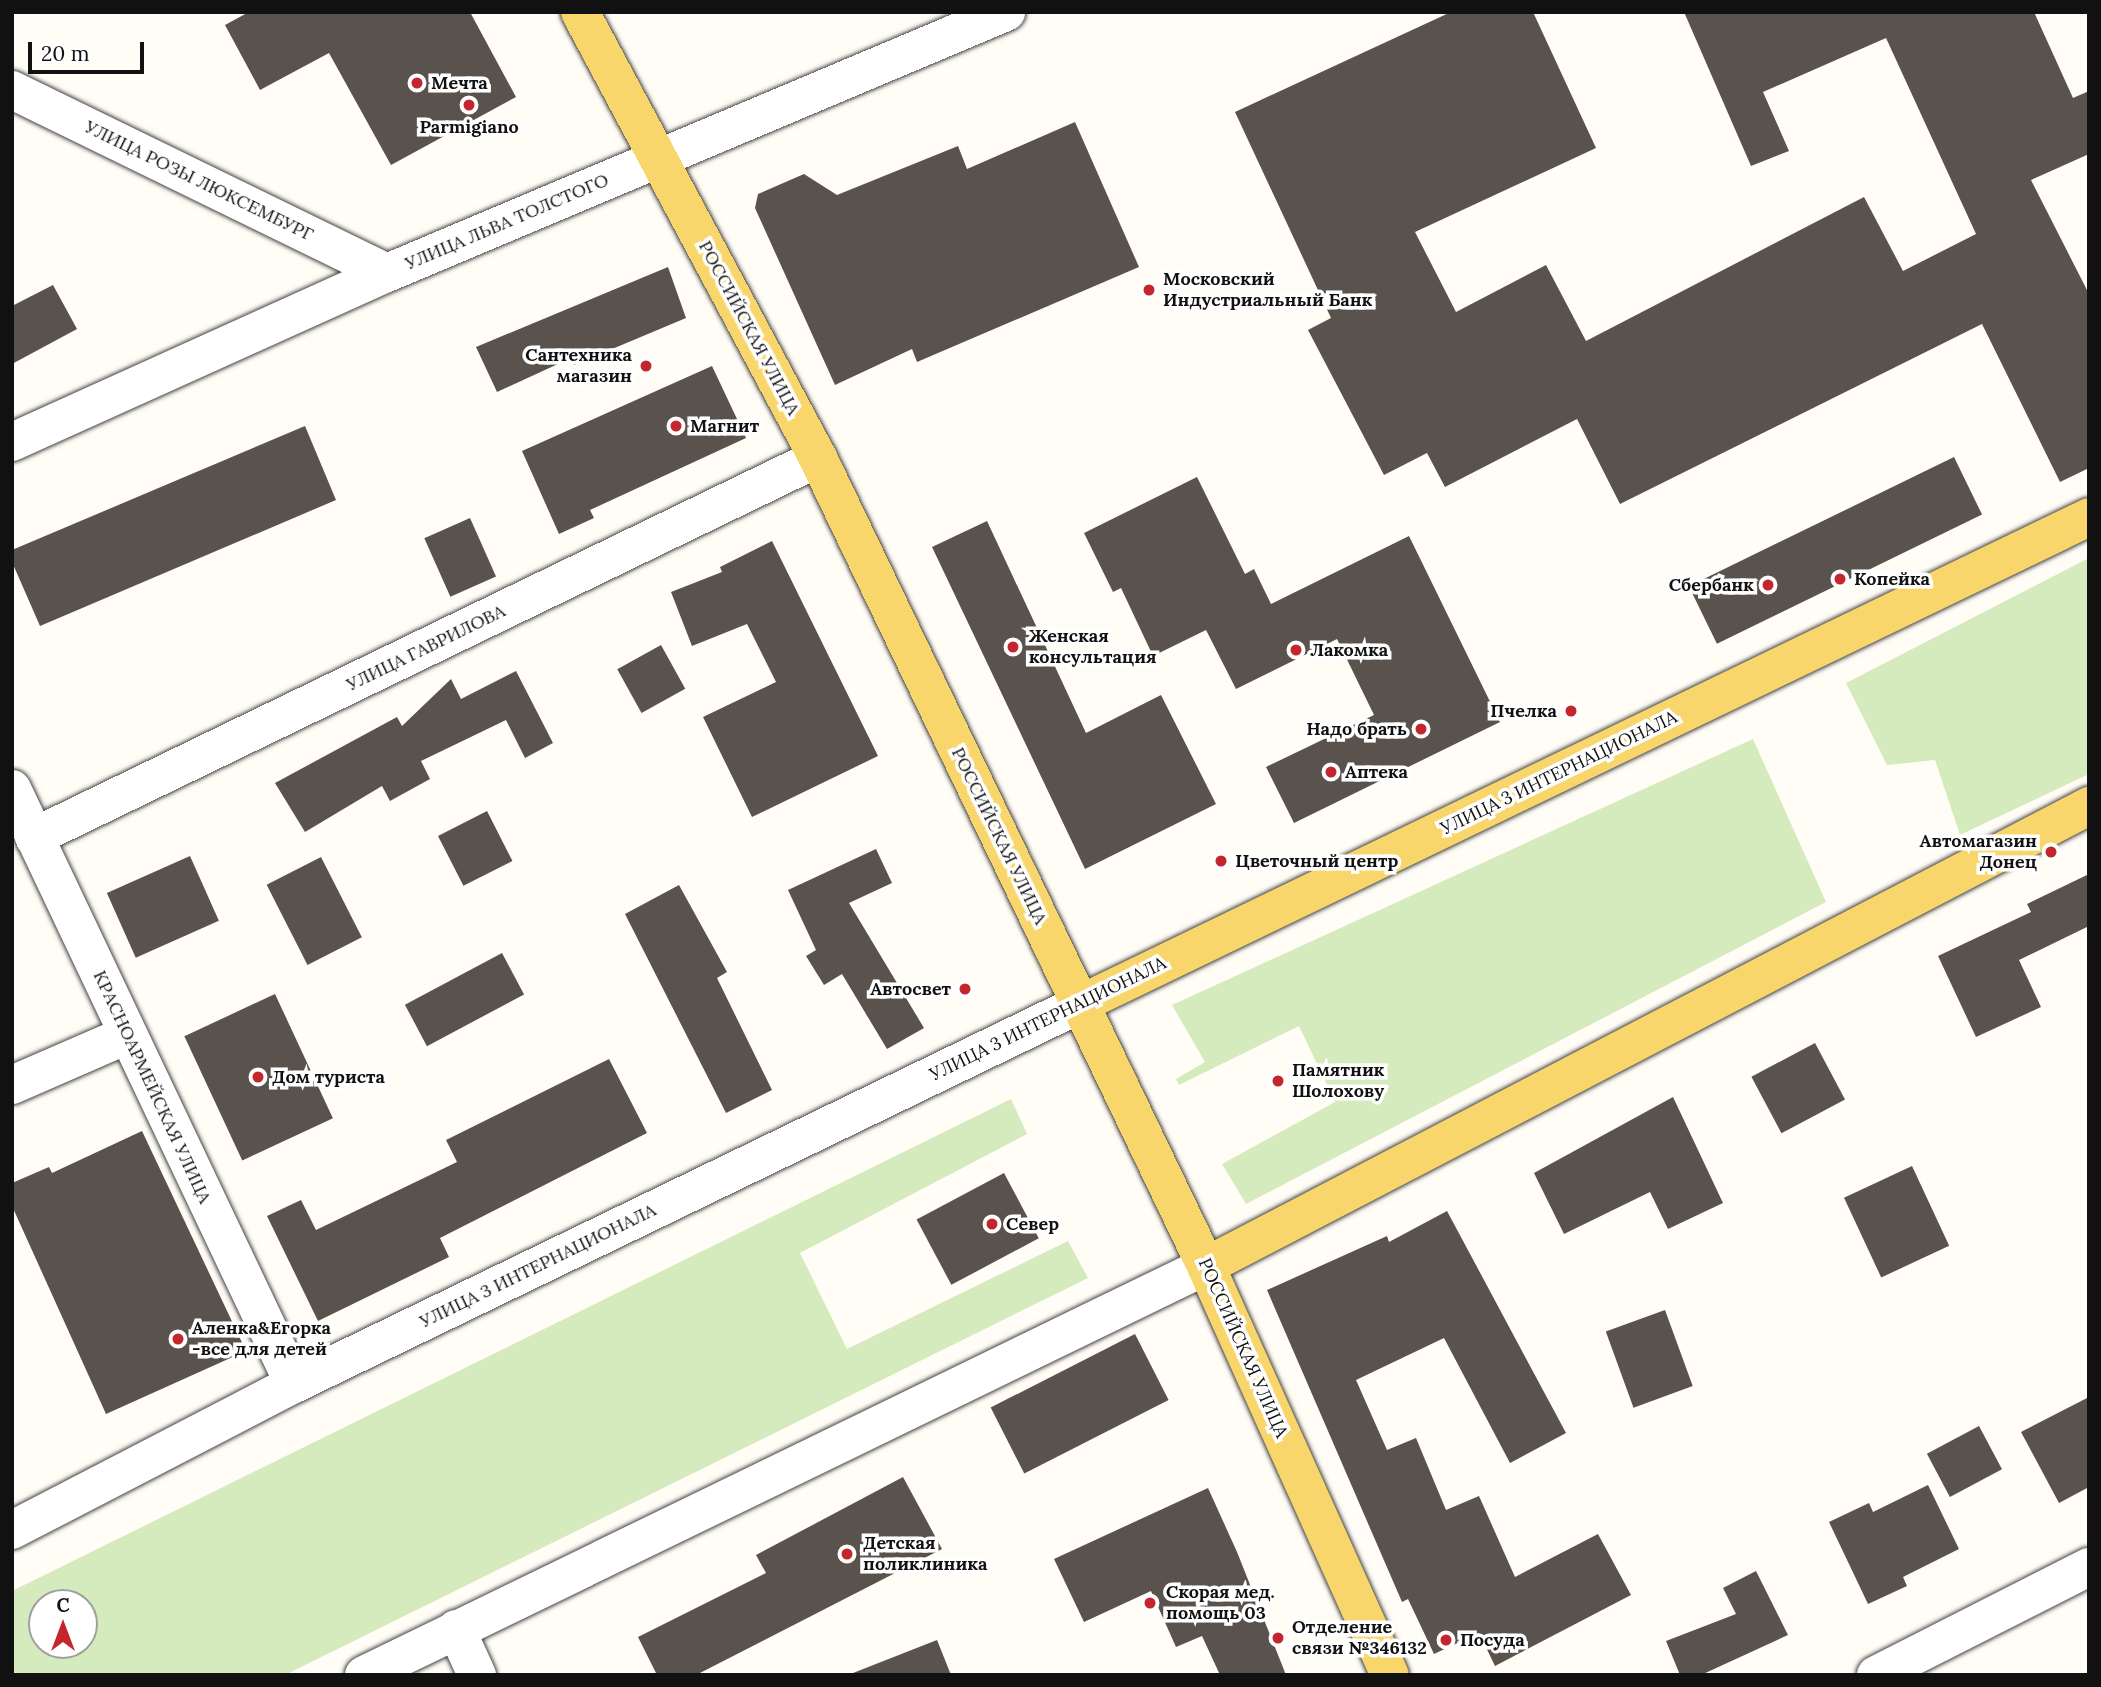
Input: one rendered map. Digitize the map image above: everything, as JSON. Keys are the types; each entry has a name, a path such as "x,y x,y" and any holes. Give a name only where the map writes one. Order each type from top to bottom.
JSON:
{"main road":[{"name":"РОССИЙСКАЯ УЛИЦА","path":"580,12 818,458 1206,1266 1390,1675"},
{"name":"УЛИЦА 3 ИНТЕРНАЦИОНАЛА","path":"1080,1004 2089,517"},
{"path":"1206,1266 2089,806"}],"street":[{"name":"УЛИЦА ЛЬВА ТОЛСТОГО","path":"12,442 387,273 1006,12"},
{"name":"УЛИЦА РОЗЫ ЛЮКСЕМБУРГ","path":"12,90 387,273"},
{"name":"УЛИЦА ГАВРИЛОВА","path":"34,837 818,458"},
{"name":"КРАСНОАРМЕЙСКАЯ УЛИЦА","path":"12,789 294,1384"},
{"name":"УЛИЦА 3 ИНТЕРНАЦИОНАЛА","path":"12,1530 294,1384 1080,1004"},
{"path":"12,1085 127,1035"},
{"path":"364,1675 1206,1266"},
{"path":"1876,1675 2089,1567"},
{"path":"456,1629 477,1675"}],"green space":[{"path":"2089,558 2089,774 1960,835 1935,760 1887,765 1846,683"},
{"path":"1753,739 1826,902 1246,1204 1222,1164 1335,1102 1299,1026 1179,1085 1176,1079 1205,1062 1172,1005"},
{"path":"1011,1099 1027,1134 800,1253 847,1349 1068,1241 1088,1278 285,1675 12,1675 12,1591"}],"building":[{"path":"249,12 470,12 516,97 391,165 329,53 260,90 225,25"},
{"path":"1451,12 1533,12 1596,148 1415,232 1456,312 1546,265 1586,341 1864,197 1903,271 1976,234 1886,38 1763,92 1789,151 1751,166 1684,12 2034,12 2073,98 2089,91 2089,154 2031,180 2089,294 2089,468 2060,482 1982,324 1620,504 1577,419 1445,487 1427,453 1384,475 1308,330 1331,318 1235,112"},
{"path":"1075,122 1139,267 917,362 912,349 835,385 755,208 758,194 804,174 837,195 958,146 967,169"},
{"path":"668,267 686,318 574,365 571,358 497,392 476,347"},
{"path":"53,285 77,329 12,364 12,306"},
{"path":"712,366 746,438 590,510 594,518 559,534 522,451"},
{"path":"305,426 336,500 40,626 12,562 12,550"},
{"path":"1954,457 1982,515 1717,644 1689,586"},
{"path":"1197,477 1245,574 1254,569 1271,604 1409,536 1500,722 1294,823 1266,767 1374,715 1337,639 1236,689 1206,630 1153,656 1121,588 1113,592 1084,533"},
{"path":"470,518 496,576 450,597 424,538"},
{"path":"987,521 1086,733 1161,695 1216,804 1085,869 932,547"},
{"path":"772,541 878,756 752,817 703,717 776,682 747,624 692,646 671,592 722,572 720,567"},
{"path":"661,645 685,689 642,713 617,669"},
{"path":"516,671 553,743 525,758 506,720 421,761 430,779 390,801 382,786 305,832 275,783 397,717 402,726 451,679 461,699"},
{"path":"487,811 512,861 463,886 438,836"},
{"path":"876,849 892,883 849,903 924,1028 887,1049 842,974 824,985 806,956 816,950 788,890"},
{"path":"190,856 219,921 136,958 107,893"},
{"path":"321,857 362,937 308,965 267,885"},
{"path":"2089,874 2089,926 2019,960 2041,1007 1976,1037 1938,956 2031,912 2027,904"},
{"path":"679,885 727,972 717,978 772,1090 726,1113 625,914"},
{"path":"502,953 524,994 427,1046 405,1005"},
{"name":"Дом туриста","path":"275,994 333,1118 242,1160 184,1036"},
{"path":"1815,1043 1845,1100 1781,1133 1751,1077"},
{"path":"609,1059 647,1133 440,1238 449,1257 318,1321 267,1216 301,1200 316,1230 457,1162 446,1140"},
{"path":"1673,1097 1723,1203 1668,1229 1650,1192 1564,1234 1534,1173"},
{"path":"142,1131 246,1351 106,1414 12,1206 12,1183 49,1167 52,1173"},
{"path":"1912,1166 1949,1246 1881,1277 1844,1198"},
{"path":"1004,1173 1039,1238 951,1285 917,1219"},
{"path":"1447,1211 1566,1433 1510,1463 1444,1338 1356,1380 1387,1450 1416,1438 1446,1510 1479,1496 1515,1577 1598,1534 1631,1595 1495,1666 1479,1633 1434,1654 1408,1599 1402,1602 1267,1290 1387,1236 1389,1242"},
{"path":"1665,1310 1693,1386 1634,1408 1606,1332"},
{"path":"1135,1334 1169,1400 1024,1473 991,1408"},
{"path":"2089,1397 2089,1487 2059,1503 2021,1432"},
{"path":"1979,1426 2002,1469 1950,1497 1927,1454"},
{"path":"903,1477 942,1549 696,1675 657,1675 638,1637 766,1573 756,1555"},
{"path":"1928,1485 1959,1549 1903,1577 1907,1586 1868,1604 1829,1522 1869,1503 1873,1512"},
{"path":"1208,1488 1237,1552 1286,1675 1220,1675 1202,1636 1176,1647 1151,1591 1084,1622 1054,1559"},
{"path":"1756,1571 1788,1635 1701,1675 1680,1675 1666,1641 1736,1614 1723,1588"},
{"path":"937,1640 951,1675 853,1673"}],"place":[{"name":"Мечта","path":"417,83"},
{"name":"Parmigiano","path":"469,105"},
{"name":"Московский Индустриальный Банк","path":"1149,290"},
{"name":"Сантехника магазин","path":"646,366"},
{"name":"Магнит","path":"676,426"},
{"name":"Копейка","path":"1840,579"},
{"name":"Сбербанк","path":"1768,585"},
{"name":"Женская консультация","path":"1013,647"},
{"name":"Лакомка","path":"1296,650"},
{"name":"Пчелка","path":"1571,711"},
{"name":"Надо брать","path":"1421,729"},
{"name":"Аптека","path":"1331,772"},
{"name":"Автомагазин Донец","path":"2051,852"},
{"name":"Цветочный центр","path":"1221,861"},
{"name":"Автосвет","path":"965,989"},
{"name":"Дом туриста","path":"258,1077"},
{"name":"Памятник Шолохову","path":"1278,1081"},
{"name":"Север","path":"992,1224"},
{"name":"Аленка&Егорка -все для детей","path":"178,1339"},
{"name":"Детская поликлиника","path":"847,1554"},
{"name":"Скорая мед. помощь 03","path":"1150,1603"},
{"name":"Отделение связи №346132","path":"1278,1638"},
{"name":"Посуда","path":"1446,1640"}]}
